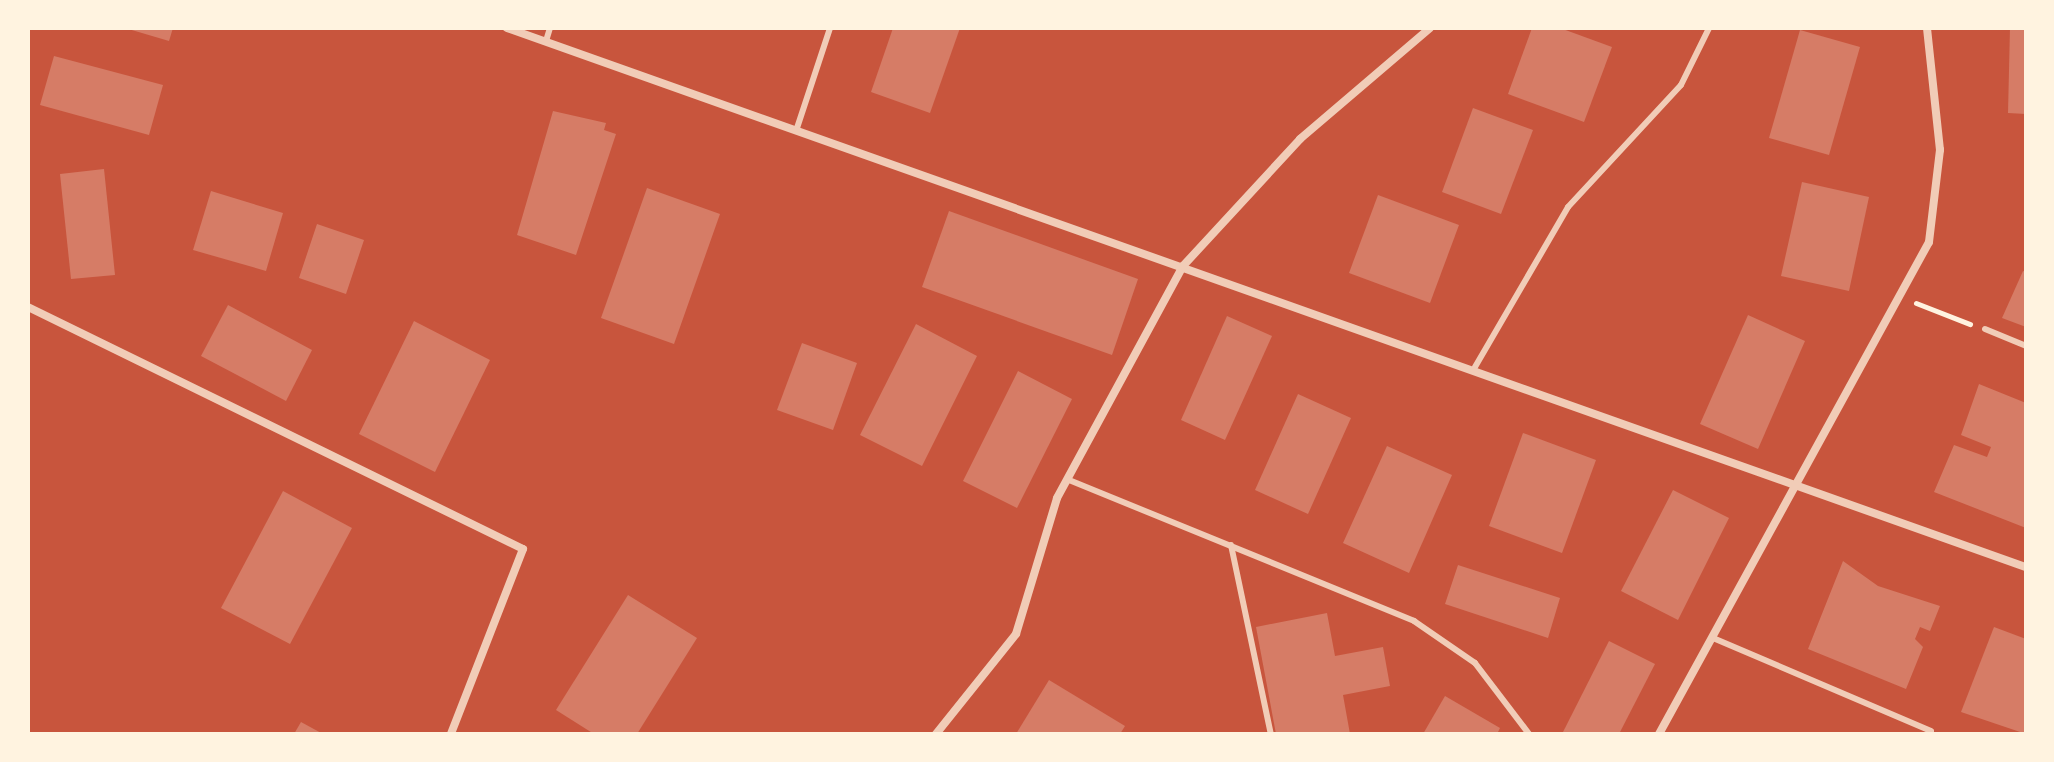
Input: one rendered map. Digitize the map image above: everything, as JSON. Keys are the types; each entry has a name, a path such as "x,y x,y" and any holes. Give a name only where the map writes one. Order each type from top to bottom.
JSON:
{"street":[{"path":"507,28 1475,367 2026,567"},
{"path":"936,734 1016,634 1069,480 1183,266 1300,139 1430,28"},
{"path":"1659,734 1799,484 1929,242 1940,181 1927,28"},
{"path":"28,307 523,549 451,734"}],"lane":[{"path":"546,41 550,28"},
{"path":"797,128 830,28"},
{"path":"1475,367 1568,207 1681,85 1709,28"},
{"path":"1985,329 2026,346"},
{"path":"1069,480 1231,545 1447,640 1503,693 1529,734"},
{"path":"1231,545 1271,734"},
{"path":"1713,638 1931,731"}],"path":[{"path":"1900,297 1985,329"}],"building":[{"path":"125,28 173,28 169,41"},
{"path":"893,28 960,28 930,113 871,92"},
{"path":"1532,28 1560,28 1612,47 1584,122 1508,94"},
{"path":"2010,28 2026,28 2026,114 2008,113"},
{"path":"1800,30 1860,47 1829,155 1769,138"},
{"path":"54,56 163,85 149,135 40,105"},
{"path":"1473,108 1533,130 1501,214 1442,192"},
{"path":"553,111 606,123 604,130 616,134 576,255 517,235"},
{"path":"104,169 115,275 71,279 60,174"},
{"path":"1802,182 1869,197 1849,291 1781,276"},
{"path":"647,188 720,214 674,344 601,318"},
{"path":"211,191 283,213 266,271 193,250"},
{"path":"1378,195 1459,225 1430,303 1349,273"},
{"path":"949,211 1138,279 1112,355 922,287"},
{"path":"317,224 364,240 346,294 299,278"},
{"path":"2023,271 2026,272 2026,327 2002,318"},
{"path":"228,305 312,350 286,401 201,356"},
{"path":"1748,315 1805,341 1758,449 1700,424"},
{"path":"1227,316 1272,336 1225,440 1181,420"},
{"path":"414,321 490,360 435,472 359,434"},
{"path":"916,324 977,356 922,466 860,435"},
{"path":"802,343 857,363 833,430 777,410"},
{"path":"1018,371 1072,399 1017,508 963,481"},
{"path":"1979,384 2026,403 2026,528 1934,492 1954,445 1987,457 1991,447 1961,435"},
{"path":"1298,394 1351,418 1308,514 1255,490"},
{"path":"1523,433 1596,460 1562,553 1489,526"},
{"path":"1387,446 1452,475 1409,573 1343,543"},
{"path":"1673,490 1729,518 1678,620 1621,591"},
{"path":"283,491 352,528 290,644 221,608"},
{"path":"1843,561 1878,586 1940,606 1930,631 1920,627 1915,639 1923,647 1906,689 1808,649"},
{"path":"1458,565 1560,598 1548,638 1445,604"},
{"path":"628,595 697,638 637,734 594,734 556,710"},
{"path":"1327,613 1335,656 1383,647 1390,686 1343,695 1350,734 1276,734 1256,627"},
{"path":"1994,627 2026,639 2026,734 1961,712"},
{"path":"1609,641 1655,664 1619,734 1562,734"},
{"path":"1049,680 1125,726 1120,734 1016,734"},
{"path":"1445,696 1500,728 1497,734 1423,734"},
{"path":"301,722 323,734 294,734"}]}
